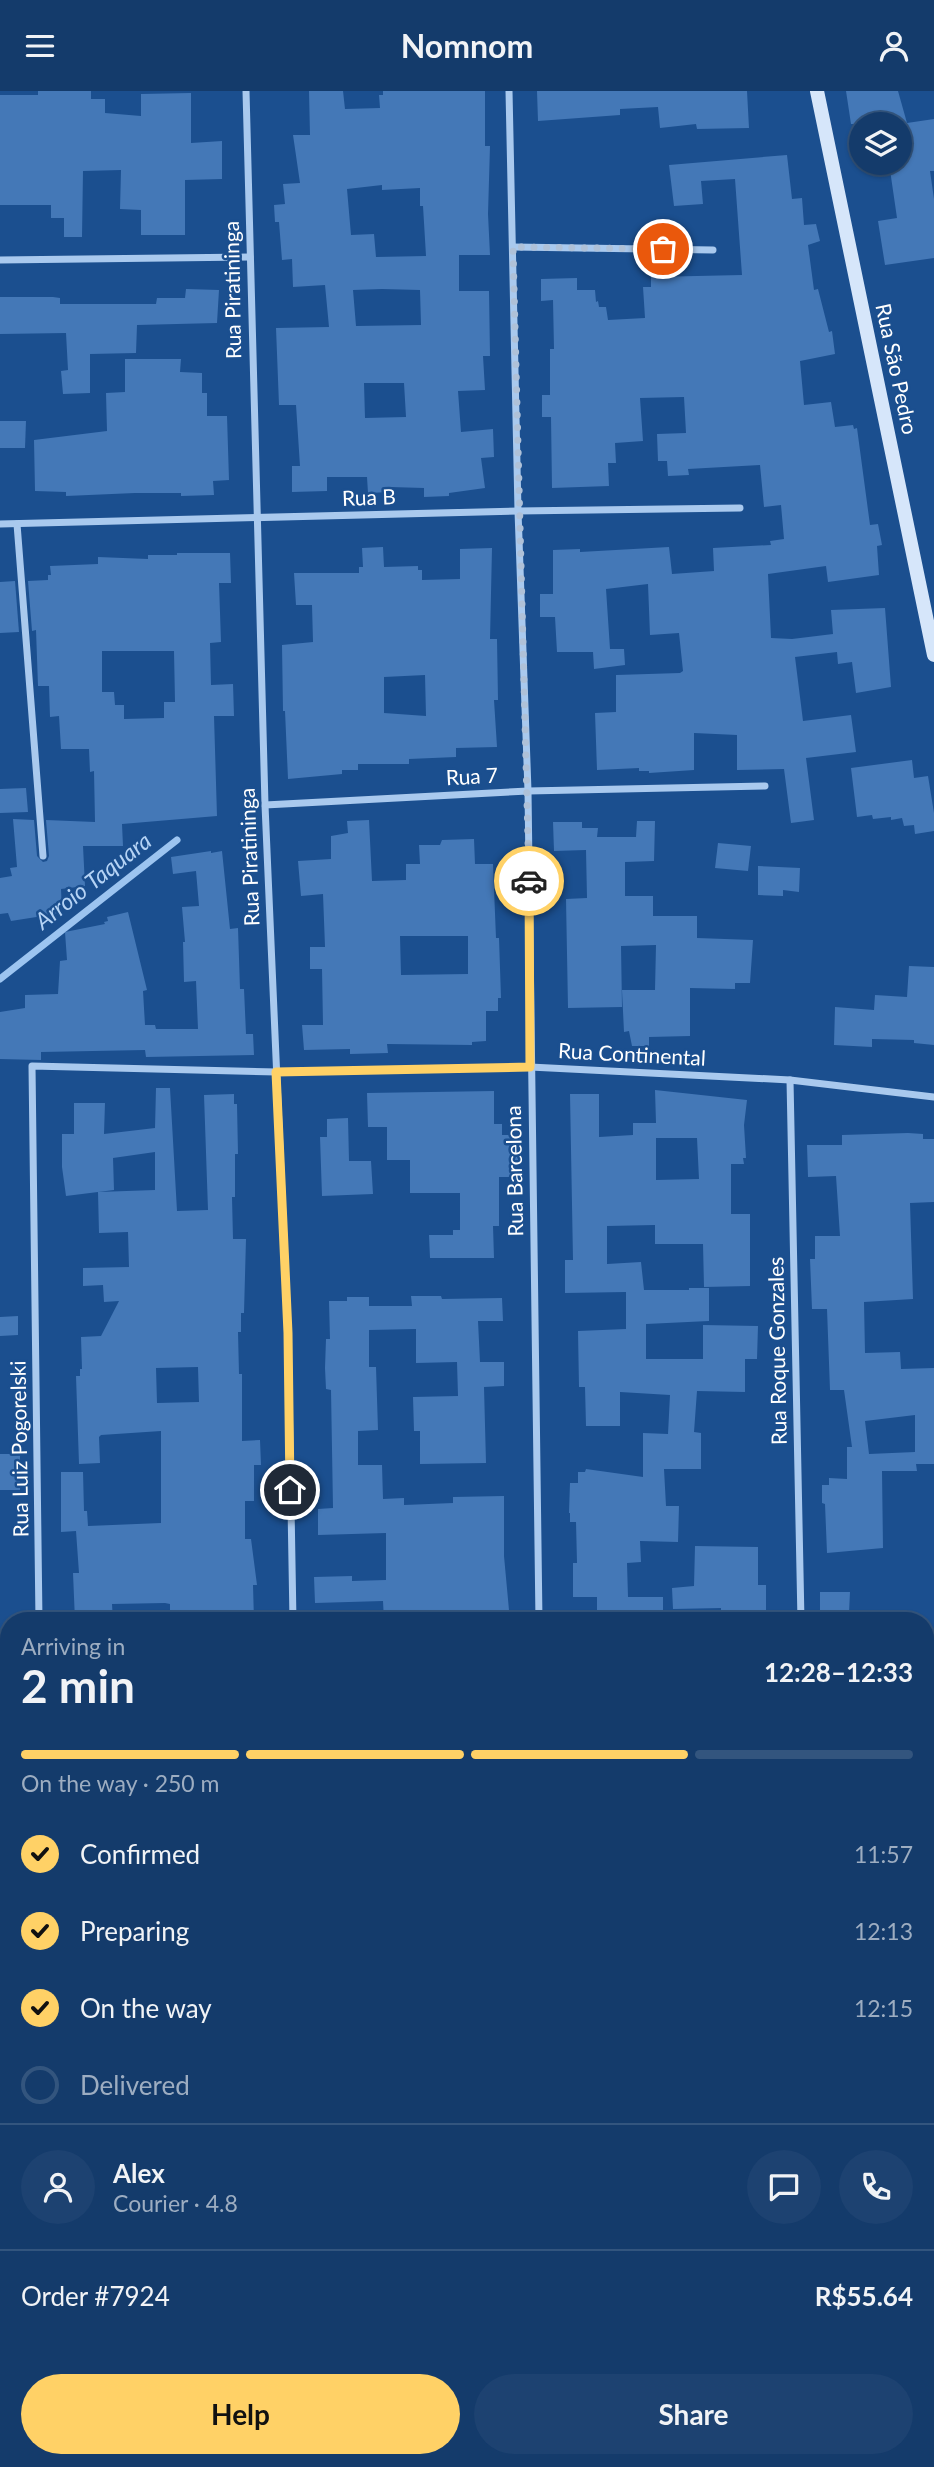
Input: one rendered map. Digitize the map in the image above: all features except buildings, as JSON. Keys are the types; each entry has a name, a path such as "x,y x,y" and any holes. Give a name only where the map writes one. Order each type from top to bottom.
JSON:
{"street":[{"name":"Rua Piratininga","path":"246,91 265,805 288,1333 293,1612"},
{"name":"Rua Barcelona","path":"509,91 518,511 528,791 540,1612"},
{"name":"Rua São Pedro","path":"817,91 934,655"},
{"path":"513,247 713,250"},
{"path":"0,260 250,257"},
{"name":"Rua B","path":"0,524 740,508"},
{"path":"17,524 43,856"},
{"name":"Rua 7","path":"265,805 528,791 765,786"},
{"name":"Rua Continental","path":"32,1066 276,1072 530,1067 790,1080 934,1097"},
{"name":"Rua Luiz Pogorelski","path":"32,1066 40,1612"},
{"name":"Rua Roque Gonzales","path":"790,1080 801,1612"}],"waterway":[{"name":"Arroio Taquara","path":"0,979 177,840"}],"way so far":[{"path":"529,881 513,247 663,249"}],"route":[{"path":"290,1490 288,1333 276,1072 530,1067 529,881"}]}
